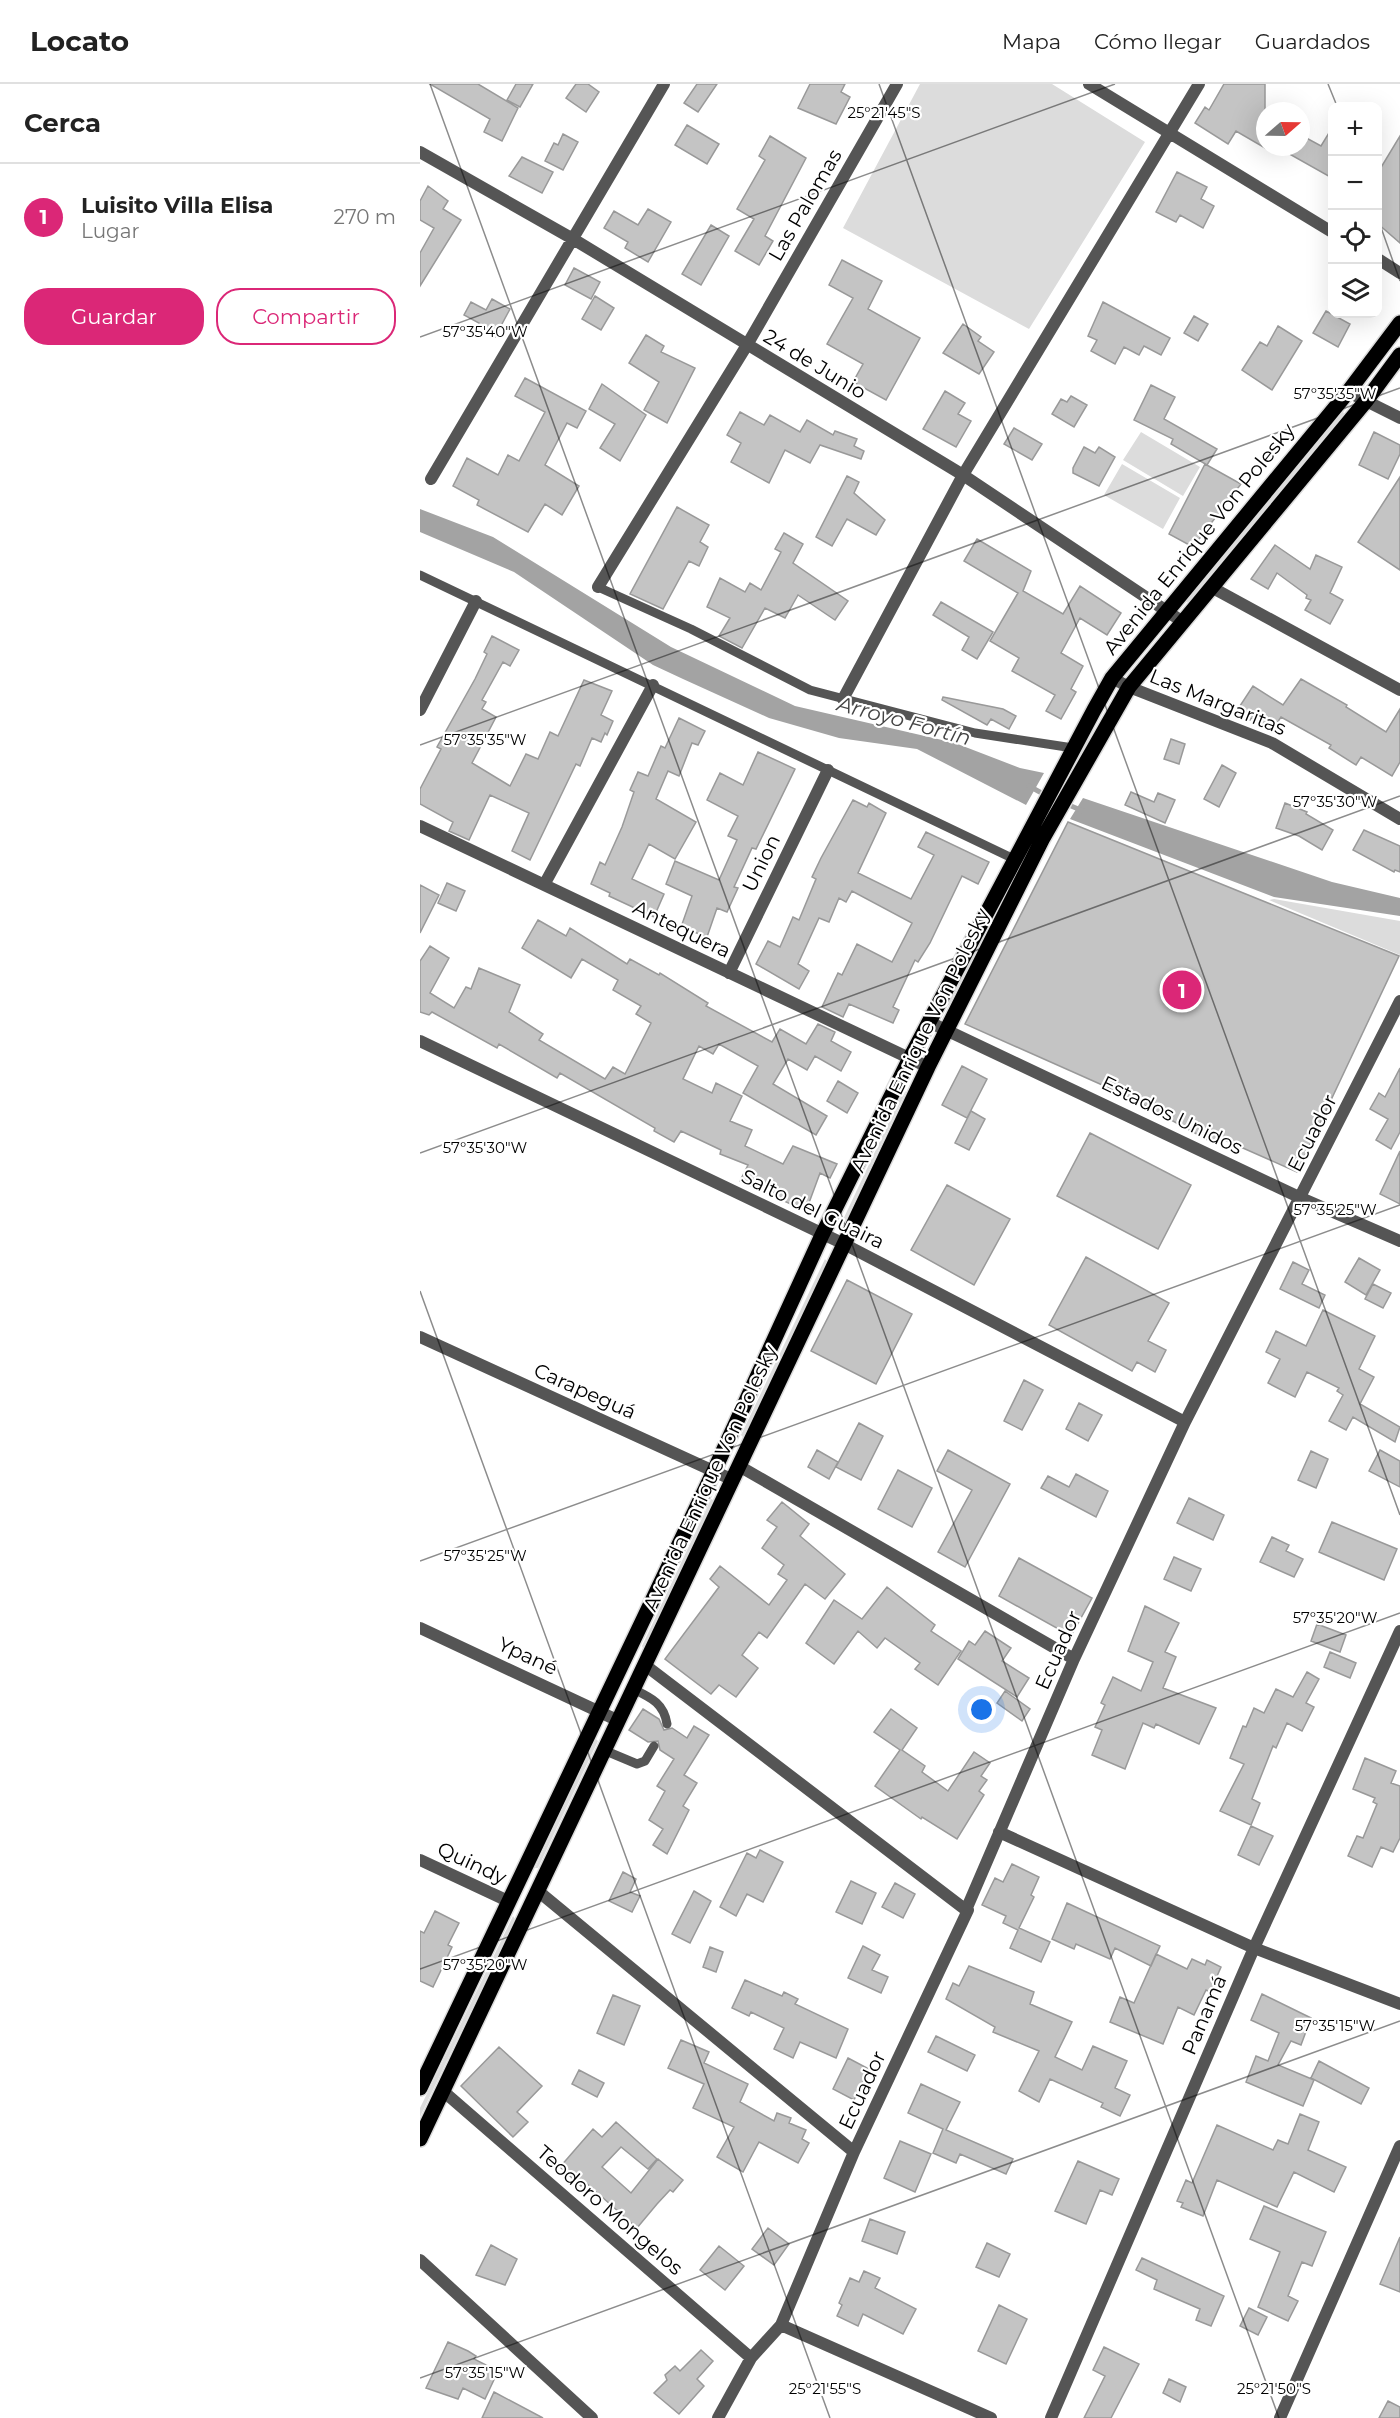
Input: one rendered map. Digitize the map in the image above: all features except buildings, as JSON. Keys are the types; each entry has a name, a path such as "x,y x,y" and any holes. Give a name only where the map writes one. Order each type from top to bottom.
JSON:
{"main road":[{"name":"Avenida Enrique Von Polesky","path":"420,2088 714,1471 822,1235 910,1058 1066,762 1113,678 1348,392 1400,323"},
{"name":"Avenida Enrique Von Polesky","path":"420,2139 635,1690 928,1067 1043,838 1129,687 1366,401 1400,355"},
{"path":"511,1896 536,1896"}],"street":[{"path":"431,479 664,84"},
{"name":"Las Palomas","path":"598,587 747,345 897,84"},
{"path":"1089,84 1328,230"},
{"path":"843,699 963,475 1198,84"},
{"name":"24 de Junio","path":"420,152 573,239 963,475 1183,622"},
{"path":"1382,262 1400,273"},
{"path":"1348,392 1400,418"},
{"path":"1211,587 1400,690"},
{"path":"420,710 476,601"},
{"name":"Las Margaritas","path":"1113,678 1129,687 1272,743 1400,819"},
{"path":"544,885 653,685"},
{"name":"Union","path":"729,973 828,770"},
{"name":"Antequera","path":"420,826 928,1067"},
{"name":"Ecuador","path":"718,2418 751,2358 781,2325 854,2152 968,1910 966,1910 1074,1659 1185,1422 1400,1001"},
{"name":"Estados Unidos","path":"929,1022 1301,1198 1400,1241"},
{"name":"Salto del Guaira","path":"420,1041 844,1244 1185,1422"},
{"name":"Carapeguá","path":"420,1337 714,1471 736,1473 1074,1659"},
{"name":"Ypané","path":"420,1628 619,1721"},
{"name":"Panamá","path":"1051,2418 1254,1948 1400,1631"},
{"path":"645,1665 966,1910"},
{"path":"999,1832 1254,1948 1400,2004"},
{"name":"Quindy","path":"420,1860 511,1896"},
{"path":"536,1896 854,2152"},
{"name":"Teodoro Mongelos","path":"443,2091 751,2358"},
{"path":"1280,2418 1400,2146"},
{"path":"420,2260 592,2418"},
{"path":"781,2325 991,2418"}],"lane":[{"path":"420,575 1014,859"},
{"path":"598,587 691,629 810,690 975,733 1074,748"},
{"path":"635,1690 661,1706 667,1724"},
{"path":"606,1750 637,1764 645,1761 654,1746"}],"shaded area":[{"path":"920,84 1052,84 1145,142 1029,329 843,228"},
{"path":"1343,411 1344,414 1188,602 1185,601"},
{"path":"1141,432 1200,467 1183,496 1123,460"},
{"path":"1122,464 1180,498 1163,529 1104,495"},
{"path":"420,509 493,537 671,647 795,706 955,743 1020,768 1044,773 1026,805 917,749 839,738 769,718 653,665 514,572 420,532"},
{"path":"1083,798 1332,882 1400,898 1400,916 1274,897 1070,819"},
{"path":"1033,840 949,1005 946,1006"},
{"path":"1269,900 1400,921 1400,955"},
{"path":"904,1090 906,1092 844,1224 841,1224"},
{"path":"825,1259 827,1262 743,1437 741,1435"},
{"path":"711,1499 715,1501 643,1648 642,1646"},
{"path":"595,1738 598,1741 538,1868 535,1868"},
{"path":"513,1916 515,1919 420,2117 420,2108"}],"waterway":[{"name":"Arroyo Fortín","path":"1029,786 1047,796"},
{"name":"Arroyo Fortín","path":"1064,803 1083,811"}],"place":[{"name":"Luisito Villa Elisa","path":"1182,990"}]}
